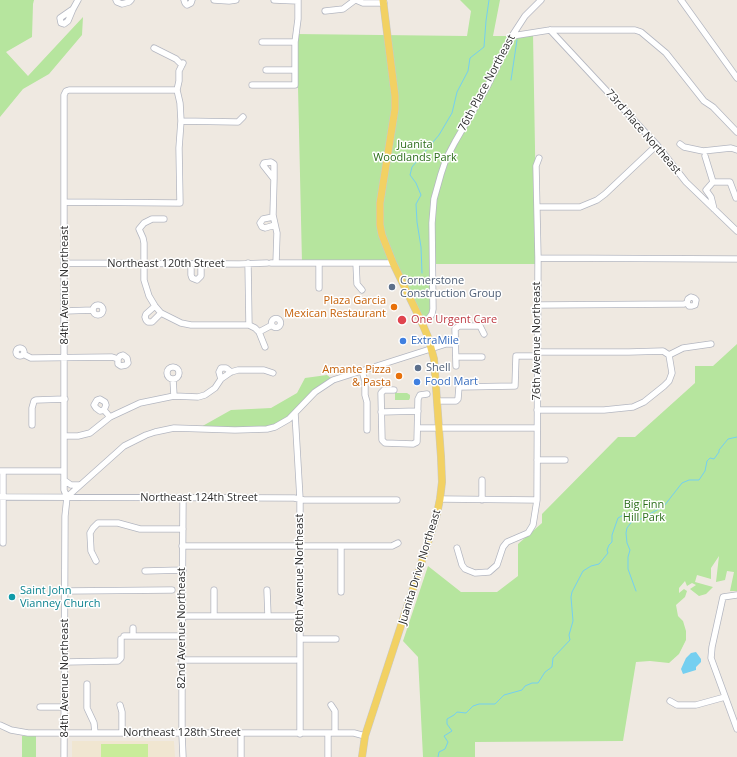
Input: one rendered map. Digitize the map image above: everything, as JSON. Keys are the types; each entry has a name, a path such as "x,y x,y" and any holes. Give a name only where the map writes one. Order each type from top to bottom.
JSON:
{"main road":[{"name":"Juanita Drive Northeast","path":"362,757 365,736 428,545 440,499 441,457 435,369 431,349 422,323 393,263 382,235 380,202 395,109 395,96 384,1"}],"street":[{"path":"72,9 78,0"},
{"path":"116,0 122,4 131,0"},
{"path":"184,0 184,3 187,5 191,3 192,0"},
{"path":"214,0 229,2 236,0"},
{"path":"252,85 295,84 294,42 298,19 298,0 274,0"},
{"path":"325,11 343,9 356,0 363,3 384,1"},
{"path":"533,0 533,8"},
{"name":"76th Place Northeast","path":"422,323 432,314 432,223 434,199 446,159 488,85 517,27 541,0"},
{"path":"681,0 737,78"},
{"path":"512,36 550,30 635,30 645,35 666,53 704,101 714,107 737,132"},
{"name":"73rd Place Northeast","path":"550,30 657,144 686,182 737,231"},
{"path":"262,42 294,42"},
{"path":"65,202 180,202 181,121 180,103 177,90 179,71 183,64 154,48"},
{"path":"266,70 295,70"},
{"name":"84th Avenue Northeast","path":"64,757 65,516 67,497 64,490 64,102 66,91 69,90 177,90"},
{"path":"181,121 238,122 244,117"},
{"path":"537,207 580,207 597,200 657,144"},
{"path":"680,144 684,147 703,151 731,148 737,150"},
{"path":"705,156 713,182"},
{"name":"76th Avenue Northeast","path":"457,548 462,565 465,569 475,573 489,572 497,566 502,547 507,542 528,533 533,525 537,500 538,258 536,166 539,158"},
{"path":"272,263 277,233 274,217 274,179"},
{"path":"715,209 712,199 706,190 713,182 730,182 736,198"},
{"path":"274,217 263,219 260,223 263,228 275,225"},
{"path":"164,219 152,220 144,223 139,229 143,238 144,280 146,289 158,310 172,320 191,325 249,325 259,332 265,347"},
{"path":"538,258 737,259"},
{"path":"248,263 249,325"},
{"path":"319,263 319,288"},
{"name":"Northeast 120th Street","path":"65,264 393,263"},
{"path":"191,264 192,278 197,280 201,276 201,264"},
{"path":"356,264 357,284 362,290"},
{"path":"538,305 687,303"},
{"path":"65,311 93,310"},
{"path":"158,310 152,322 148,322 146,320 146,314 158,310"},
{"path":"259,332 272,325"},
{"path":"456,366 455,329 459,326 480,326 484,334"},
{"path":"67,497 124,446 155,432 165,429 186,428 259,430 275,427 289,419 315,392 327,383 362,370 446,344 455,344"},
{"path":"669,355 683,348 710,344"},
{"path":"437,401 456,401 458,399 459,387 515,386 516,356 659,350 669,355 672,373 669,381 644,402 627,409 537,410"},
{"path":"23,354 31,358 118,358"},
{"path":"456,357 482,357"},
{"path":"65,436 78,436 90,433 110,417 140,403 174,396 198,397 205,395 215,388 221,379 231,372 238,370 264,370 272,373"},
{"path":"362,370 365,381 365,395 367,402 367,430"},
{"path":"173,379 174,396"},
{"path":"394,390 382,391 382,442 384,443 413,444 417,442 418,398 420,395 426,394"},
{"path":"32,425 32,408 36,400 65,399"},
{"path":"104,410 110,417"},
{"path":"382,412 418,412"},
{"name":"80th Avenue Northeast","path":"295,413 300,499 300,734"},
{"path":"418,428 537,428"},
{"path":"537,460 565,460"},
{"path":"3,543 1,531 2,471 64,471"},
{"path":"64,480 71,485 80,485"},
{"path":"482,480 482,500"},
{"name":"Northeast 124th Street","path":"2,497 294,498 397,500"},
{"name":"82nd Avenue Northeast","path":"183,498 183,757"},
{"path":"440,499 537,500"},
{"path":"96,561 91,551 90,533 92,528 98,523 123,523 140,529 183,529"},
{"path":"182,546 392,546 398,543"},
{"path":"341,546 341,592"},
{"path":"145,571 183,570"},
{"path":"65,591 172,590"},
{"path":"214,590 214,616"},
{"path":"267,590 268,616"},
{"path":"737,595 724,597 712,647 711,658 737,728"},
{"path":"183,616 300,616"},
{"path":"133,628 133,636"},
{"path":"65,662 116,662 120,660 123,637 182,636"},
{"path":"300,640 336,639"},
{"path":"182,660 296,660"},
{"path":"87,684 87,708 94,723 95,733"},
{"path":"670,701 677,705 696,705 725,697"},
{"path":"331,704 335,711 335,733"},
{"path":"120,705 122,712 122,733"},
{"path":"40,707 65,707"},
{"name":"Northeast 128th Street","path":"0,725 11,730 22,732 182,734 354,733 365,736"},
{"path":"328,733 328,757"},
{"path":"241,734 241,757"}],"shaded area":[{"path":"72,741 174,741 175,757 72,757"}],"green space":[{"path":"0,0 34,0 32,37 6,52 28,76 83,17 82,35 49,74 23,89 0,117"},
{"name":"Juanita Woodlands Park","path":"460,0 500,0 493,36 512,36 533,33 537,264 433,264 433,309 422,323 393,263 302,263 298,87 295,85 295,34 467,36 471,11"},
{"name":"Big Finn Hill Park","path":"737,344 737,591 730,591 734,572 727,571 725,580 716,582 719,556 711,568 711,579 697,575 695,582 713,587 706,594 699,596 690,589 696,585 692,583 687,586 685,581 679,588 679,593 684,589 687,591 685,597 676,605 678,616 683,621 686,631 686,640 679,654 669,663 650,661 636,662 623,741 475,742 475,757 423,757 418,657 403,641 428,566 461,592 497,592 518,576 518,544 542,523 542,514 618,437 635,437 695,383 695,366 713,366"},
{"path":"327,375 332,379 295,413 275,427 199,428 231,410 271,408 297,393 305,378"},
{"path":"395,393 407,393 410,395 410,398 409,400 395,400"},
{"path":"22,736 36,736 36,757 22,757"},
{"path":"101,744 148,744 148,757 101,757"}],"water":[{"path":"696,652 701,659 701,662 696,667 696,670 683,674 681,669 686,658 691,653"}],"waterway":[{"path":"422,273 421,247 416,204 421,195 416,183 410,175 412,167 439,135 452,113 457,92 468,71 470,58 484,47 489,0"},
{"path":"511,80 517,40"},
{"path":"438,757 439,752 445,749 448,742 444,736 452,731 447,724 447,719 457,712 466,713 473,706 479,704 495,704 504,695 522,690 525,686 532,683 538,683 545,672 552,667 553,658 570,640 569,635 573,621 572,592 583,571 591,566 599,564 608,553 607,550 612,542 612,535 618,518 625,514 639,520 664,506 682,483 689,480 699,480 705,471 707,461 710,458 714,459 728,439 737,437"},
{"path":"636,591 628,569 628,557 630,550 627,543 626,533 627,528 633,520 637,520"}],"place":[{"name":"Cornerstone Construction Group","path":"392,287"},
{"name":"Plaza Garcia Mexican Restaurant","path":"394,307"},
{"name":"One Urgent Care","path":"402,320"},
{"name":"ExtraMile","path":"403,341"},
{"name":"Shell","path":"418,368"},
{"name":"Amante Pizza & Pasta","path":"399,376"},
{"name":"Food Mart","path":"417,382"},
{"name":"Saint John Vianney Church","path":"12,597"}]}
